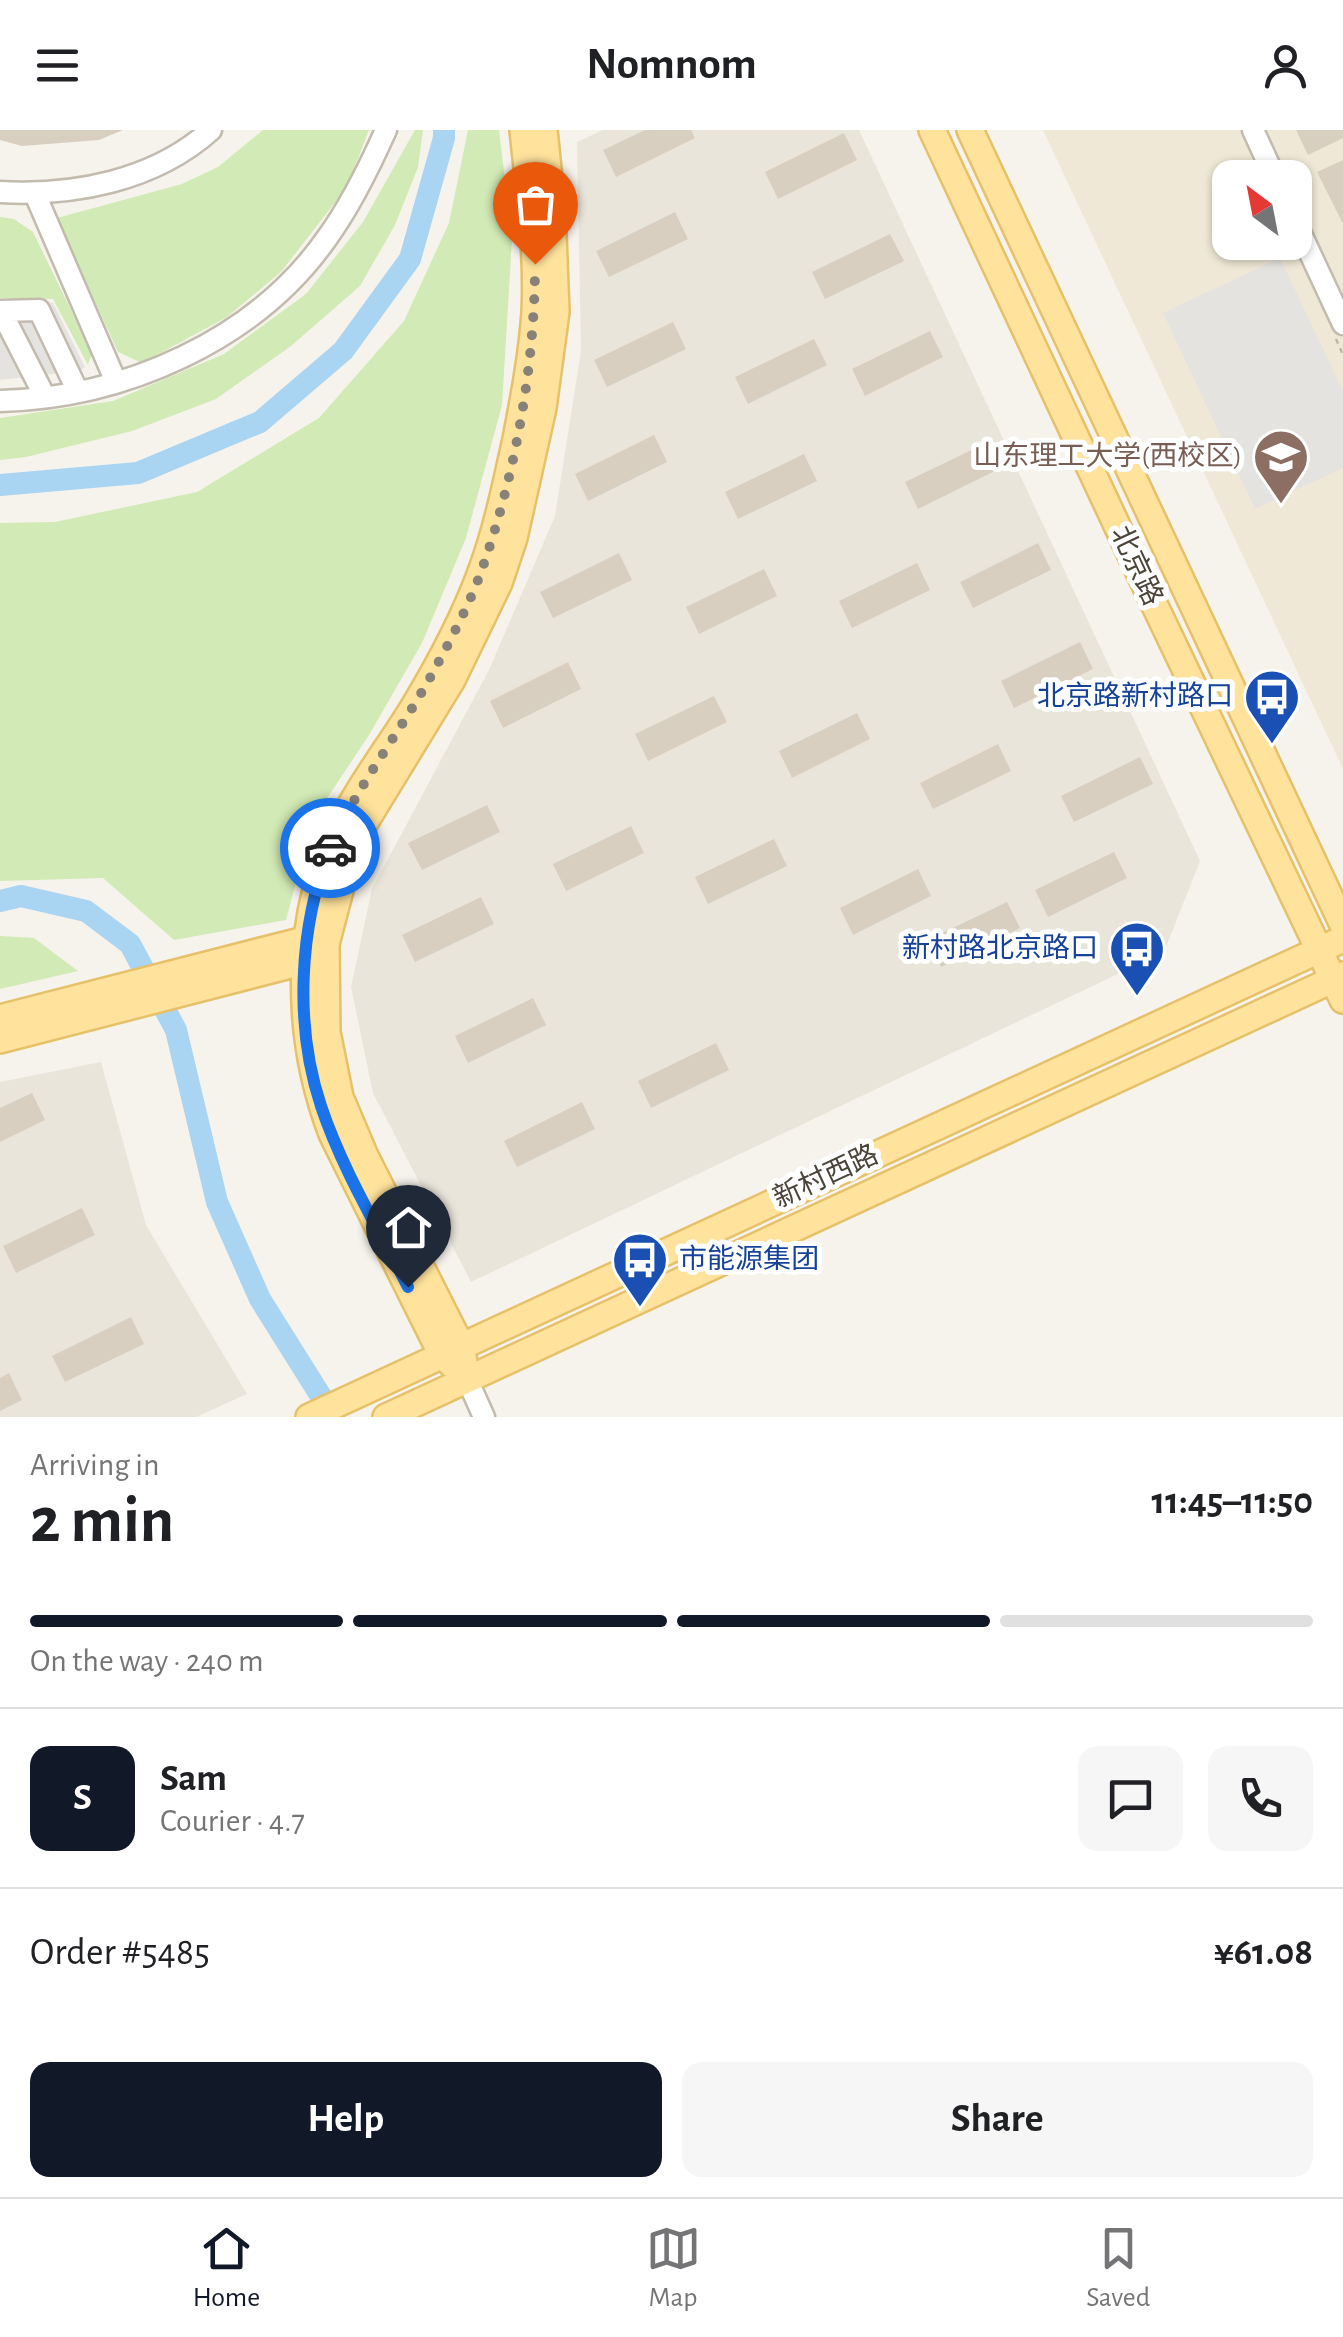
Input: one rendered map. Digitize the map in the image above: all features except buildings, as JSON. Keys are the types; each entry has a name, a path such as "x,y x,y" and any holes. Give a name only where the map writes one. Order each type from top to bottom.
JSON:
{"main road":[{"path":"467,1380 346,1165 320,1104 306,1034 304,994 313,948 318,886 328,853 342,820 434,670 480,576 494,532 523,404 535,312 532,210 523,130"},
{"path":"313,948 361,830 452,680 499,584 514,538 543,408 556,312 544,130"},
{"name":"北京路","path":"932,130 1126,546 1319,950 1340,985"},
{"name":"北京路","path":"970,130 1343,925"},
{"name":"新村西路","path":"309,1417 1343,939"},
{"path":"0,1040 118,999 313,948"},
{"name":"新村西路","path":"396,1412 1340,985"},
{"path":"0,1018 118,999"}],"street":[{"path":"0,192 35,194 118,181 161,162 211,130"},
{"path":"2,397 45,397 116,382 179,358 262,309 326,240 355,196 386,130"},
{"path":"1253,130 1267,160"},
{"path":"35,194 116,382"},
{"path":"1312,257 1343,324"},
{"path":"45,397 0,310 39,310 78,392"},
{"path":"467,1380 484,1417"}],"shaded area":[{"path":"603,130 859,130 1200,861 1164,952 471,1282 373,1093 351,987 372,889 489,670 555,516 581,351 577,142"},
{"name":"山东理工大学(西校区)","path":"1043,130 1343,130 1343,769"},
{"path":"1281,260 1343,391 1343,468 1255,509 1163,313"},
{"path":"0,302 53,303 85,367 79,371 0,380"},
{"path":"101,1062 146,1225 247,1394 196,1417 0,1417 0,1082"}],"green space":[{"path":"263,130 369,130 347,187 281,272 227,317 142,363 118,352 57,218 182,184 218,167"},
{"path":"415,130 423,130 418,167 395,225 360,286 291,346 216,399 132,431 0,460 0,418 113,401 224,354 306,294 363,222"},
{"path":"468,130 499,130 512,239 502,405 466,538 422,643 369,735 312,821 286,920 174,940 103,878 0,881 0,523 55,522 197,492 319,418 404,321 449,223"},
{"path":"0,217 14,219 33,232 92,353 88,365 53,299 0,298"},
{"path":"0,936 34,938 78,971 0,989"}],"waterway":[{"path":"0,485 138,473 260,422 343,351 410,259 444,130"},
{"path":"0,901 21,896 86,911 130,944 176,1030 217,1202 260,1299 334,1417"}],"way so far":[{"path":"330,848 360,789 434,670 480,576 523,404 535,312 535,264"}],"place":[{"name":"山东理工大学(西校区)","path":"1281,506"},
{"name":"北京路新村路口","path":"1272,746"},
{"name":"新村路北京路口","path":"1137,998"},
{"name":"市能源集团","path":"640,1309"}],"route":[{"path":"330,848 310,921 306,961 306,1034 312,1070 332,1134 408,1287"}]}
